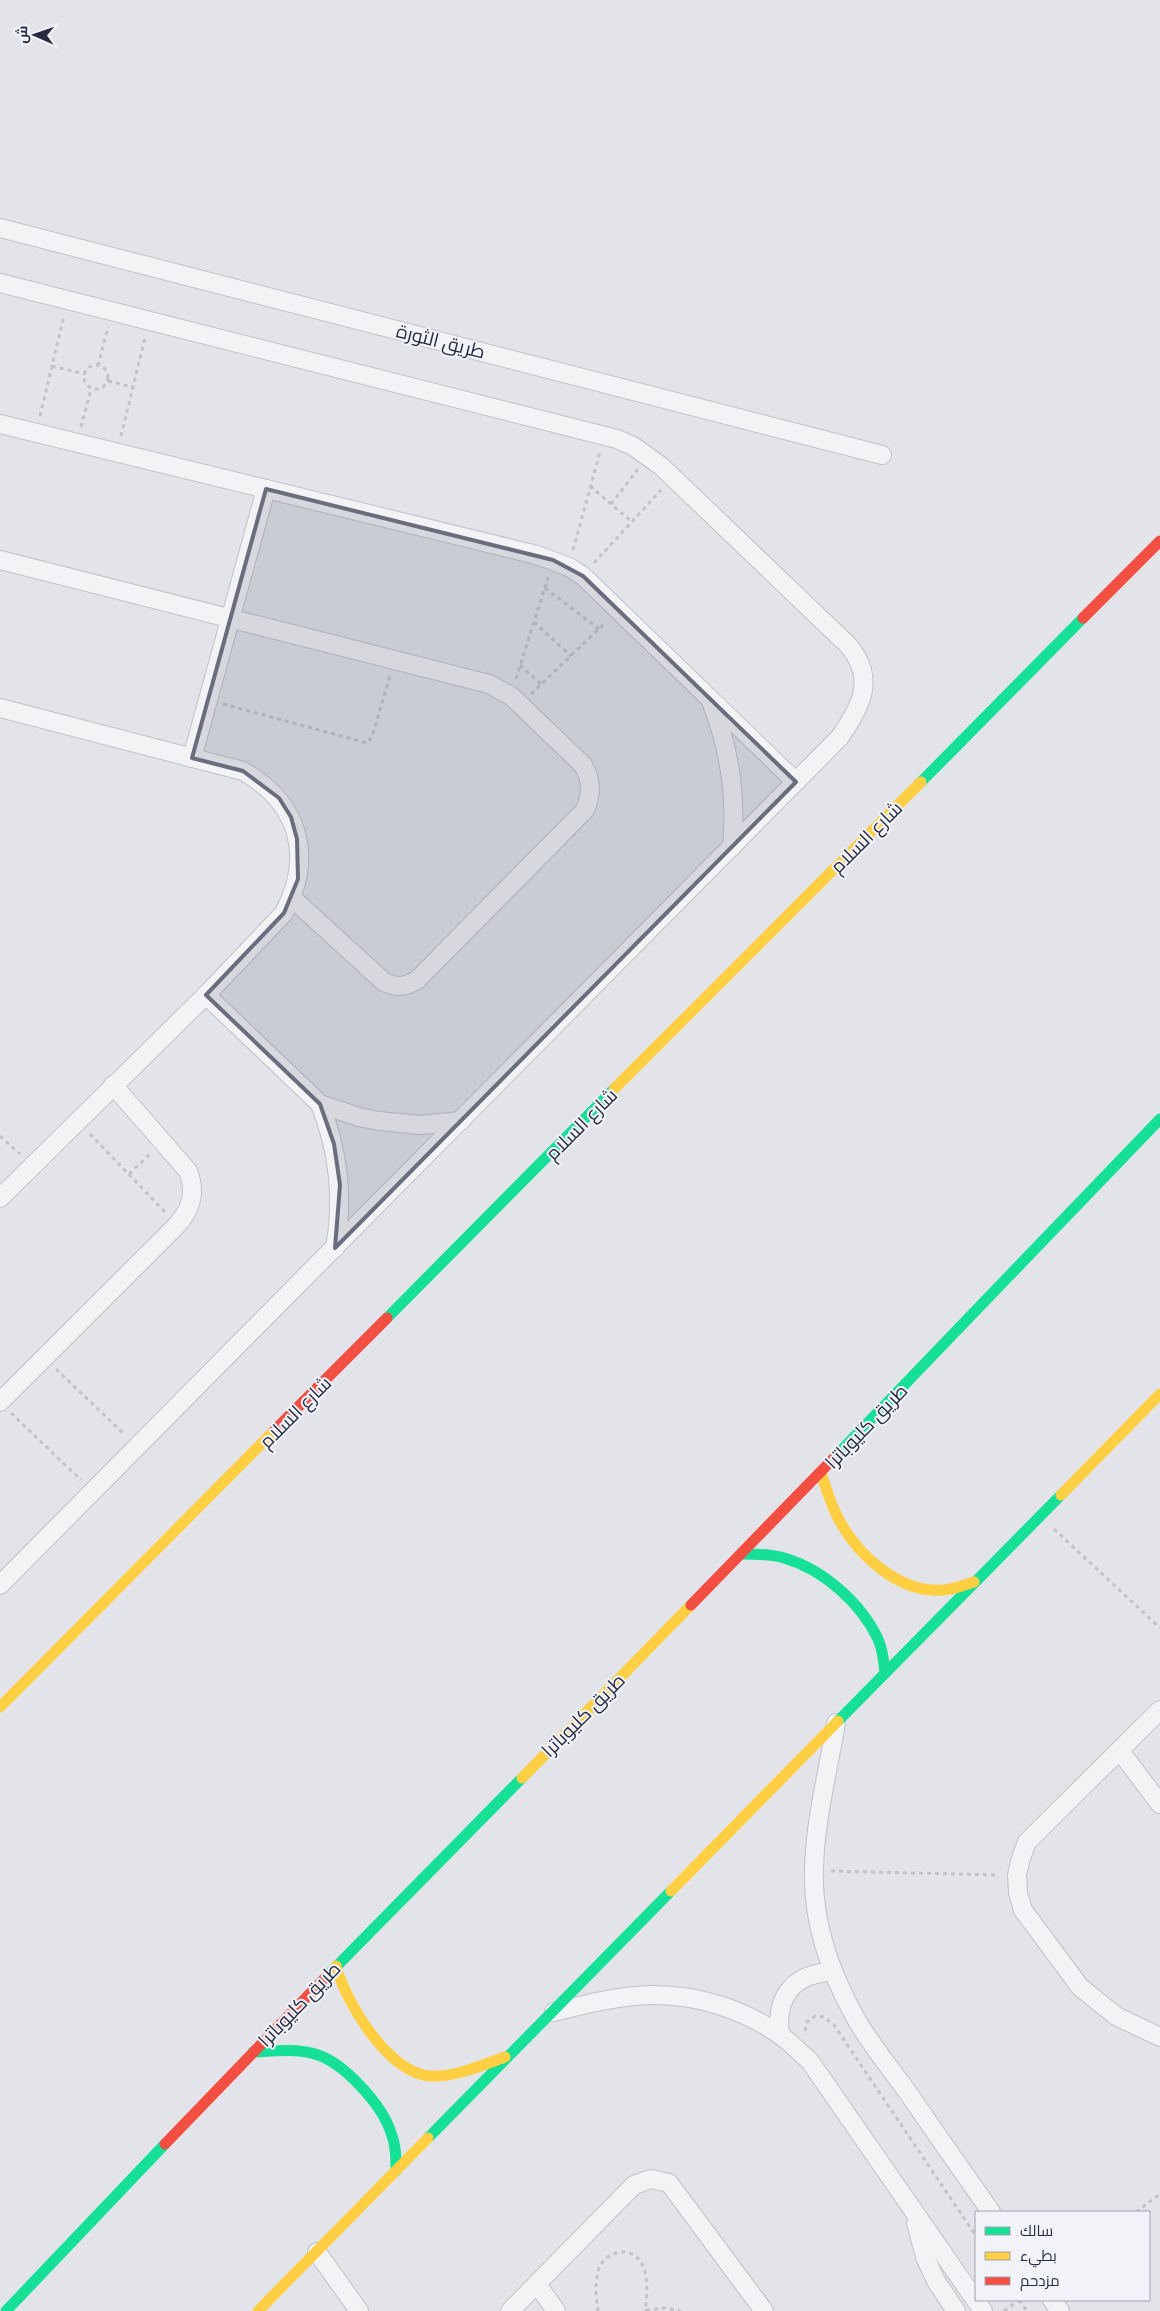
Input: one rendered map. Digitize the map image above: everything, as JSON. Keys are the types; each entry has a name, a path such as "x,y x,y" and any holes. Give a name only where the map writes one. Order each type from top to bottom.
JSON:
{"main road":[{"name":"شارع السلام","path":"0,1707 1160,541"},
{"name":"طريق كليوباترا","path":"6,2311 336,1966 821,1473 1160,1120"},
{"path":"258,2311 1160,1394"},
{"path":"821,1473 830,1502 847,1532 857,1545 885,1572 901,1581 936,1590 951,1589 974,1582"},
{"path":"742,1554 763,1554 785,1558 805,1566 824,1578 854,1604 867,1621 880,1646 885,1673"},
{"path":"336,1966 343,1991 355,2014 405,2068 414,2074 436,2078 447,2076 510,2055"},
{"path":"253,2052 305,2052 319,2055 338,2065 382,2110 392,2135 396,2171"}],"street":[{"name":"طريق الثورة","path":"0,228 882,455"},
{"path":"0,283 604,435 633,446 673,477 848,645 857,656 863,668 865,682 862,696 849,724 840,737 0,1585"},
{"path":"0,424 266,489 568,567 619,610 796,782"},
{"path":"192,758 266,489"},
{"path":"0,560 483,682 515,700 583,764 589,774 590,798 585,810 417,980 401,987 384,982 292,898"},
{"path":"710,699 723,734 731,771 734,809 732,847"},
{"path":"0,708 243,771 263,782 279,798 291,817 300,859 298,879 292,898 284,913 206,995 0,1198"},
{"path":"206,995 320,1104 339,1112 379,1122 420,1124 461,1121"},
{"path":"0,1402 177,1225 190,1205 192,1182 182,1161 113,1085"},
{"path":"320,1104 334,1144 340,1185 339,1227 335,1248"},
{"path":"1160,1710 1027,1842 1020,1858 1017,1875 1018,1893 1023,1910 1080,1987 1116,2016 1160,2037"},
{"path":"836,1723 816,1823 813,1870 816,1905 823,1939 833,1972 855,2017 990,2211"},
{"path":"1120,1751 1160,1804"},
{"path":"780,2035 778,2019 781,2003 790,1989 802,1979 817,1973 833,1972"},
{"path":"554,2012 610,1999 655,1995 672,1996 699,1999 741,2013 780,2035 809,2060 975,2299"},
{"path":"510,2311 634,2185 651,2179 670,2183 764,2311"},
{"path":"912,2208 925,2257 936,2281 956,2311"},
{"path":"317,2252 359,2311"},
{"path":"537,2284 556,2311"}],"path":[{"path":"36,433 68,300"},
{"path":"98,366 112,311"},
{"path":"117,453 149,320"},
{"path":"52,366 84,374"},
{"path":"91,389 85,383 84,374 89,367 98,366 106,371 108,381"},
{"path":"108,381 133,388"},
{"path":"91,389 103,387 108,381"},
{"path":"77,443 91,389"},
{"path":"568,567 604,435"},
{"path":"611,504 648,456"},
{"path":"515,700 520,665 545,588 568,567 632,522 673,477"},
{"path":"590,486 632,522"},
{"path":"545,588 599,629"},
{"path":"515,700 542,684 619,610"},
{"path":"534,622 571,656"},
{"path":"208,700 367,743 372,737 395,659"},
{"path":"520,665 542,684"},
{"path":"77,1121 177,1225"},
{"path":"0,1136 32,1165"},
{"path":"129,1174 163,1141"},
{"path":"44,1358 137,1447"},
{"path":"0,1402 93,1492"},
{"path":"1039,1515 1160,1628"},
{"path":"813,1870 1017,1875"},
{"path":"807,2038 804,2028 807,2022 814,2016 824,2017 834,2025 975,2235"},
{"path":"1137,2211 1160,2194"},
{"path":"598,2311 598,2271 607,2257 622,2252 637,2257 642,2265 646,2277 646,2311 665,2308 681,2311"},
{"path":"1004,2311 1018,2301"}],"highlighted area":[{"path":"266,489 553,560 583,576 796,782 335,1248 340,1185 334,1144 320,1104 206,995 284,913 298,879 297,839 291,817 279,798 243,771 192,758"}],"traffic: fast":[{"path":"921,782 1083,618"},
{"path":"387,1318 614,1089"},
{"path":"833,1459 1160,1119"},
{"path":"838,1721 1061,1495"},
{"path":"742,1554 774,1556 799,1563 813,1570 839,1589 851,1600 871,1626 882,1652 885,1673"},
{"path":"325,1978 522,1778"},
{"path":"428,2138 671,1891"},
{"path":"253,2052 302,2051 318,2055 340,2067 362,2087 387,2122 394,2142 396,2171"},
{"path":"6,2311 165,2144"}],"traffic: slow":[{"path":"614,1089 921,782"},
{"path":"1061,1495 1160,1394"},
{"path":"0,1707 275,1430"},
{"path":"821,1473 832,1505 845,1530 855,1544 881,1569 895,1578 927,1590 956,1588 974,1582"},
{"path":"522,1778 691,1605"},
{"path":"671,1891 838,1721"},
{"path":"336,1966 349,1999 359,2017 385,2050 400,2063 415,2072 431,2076 450,2075 505,2057"},
{"path":"258,2311 428,2138"}],"traffic: jam":[{"path":"1083,618 1160,541"},
{"path":"275,1430 387,1318"},
{"path":"691,1605 833,1459"},
{"path":"165,2144 325,1978"}]}
